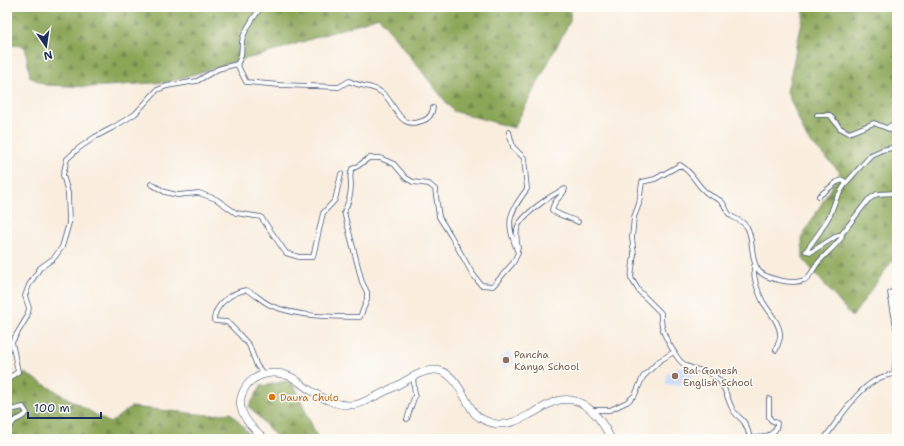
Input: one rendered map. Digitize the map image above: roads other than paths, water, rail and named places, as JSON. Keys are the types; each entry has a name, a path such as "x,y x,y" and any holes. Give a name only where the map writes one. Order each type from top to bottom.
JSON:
{"highway":[{"path":"265,439 249,424 244,416 240,398 248,384 264,374 275,373 290,376 331,402 346,405 361,403 413,377 433,370 438,370 445,373 457,385 475,414 484,420 496,424 503,424 517,421 555,402 564,400 579,402 590,410 604,425 611,439"}],"street":[{"path":"7,379 18,372 12,342 27,317 29,308 25,296 29,285 40,268 54,258 62,247 69,223 68,193 63,175 67,159 79,148 95,137 135,114 157,90 167,86 197,81 218,69 237,64 240,60 243,38 252,20 262,7"},
{"path":"237,64 246,82 339,87 349,81 362,87 374,88 383,93 395,111 406,122 414,124 427,120 432,114 433,108"},
{"path":"817,115 830,115 840,128 849,133 874,123 891,130 897,130"},
{"path":"887,128 897,121"},
{"path":"509,132 513,147 524,158 526,175 527,189 515,205 510,216 512,237 518,253"},
{"path":"841,235 838,235 811,252 806,251 830,215 836,199 846,183 871,155 882,150 897,147"},
{"path":"264,374 259,369 248,345 238,333 226,322 215,321 214,319 216,312 219,307 236,292 246,290 270,305 292,313 360,317 367,300 367,292 362,282 344,212 349,202 351,186 349,174 352,169 369,158 380,158 394,164 406,178 413,182 429,184 435,189 440,217 472,273 481,285 493,286 514,263 518,253 517,229 524,218 557,192 565,189 564,193 557,198 552,210 556,214 564,215 578,222"},
{"path":"769,398 769,417 777,423 778,426 774,432 768,436 750,439 744,423 732,408 719,379 682,364 664,337 660,323 661,313 639,291 631,278 634,254 632,238 642,182 655,179 680,165 688,170 707,194 715,197 723,203 729,214 742,221 748,229 757,269 766,277 790,282 804,280 810,276 817,264 837,244 842,237 841,235 868,200 877,194 897,192"},
{"path":"151,184 165,192 177,195 199,193 216,199 236,213 261,217 286,253 299,257 313,257 323,213 335,200 341,174"},
{"path":"819,196 837,182 843,180 846,183"},
{"path":"755,264 754,275 756,284 779,331 780,338 776,350"},
{"path":"897,289 890,293 890,296 897,332"},
{"path":"824,439 854,399 867,386 883,376 895,374 897,347"},
{"path":"590,410 610,410 627,402 635,395 643,377 659,361 674,352"},
{"path":"407,419 415,394 413,377"},
{"path":"7,411 23,407 27,413 14,421 7,431"}],"place":[{"name":"Pancha Kanya School","path":"506,360"},
{"name":"Bal Ganesh English School","path":"675,376"},
{"name":"Daura Chulo","path":"272,397"}]}
